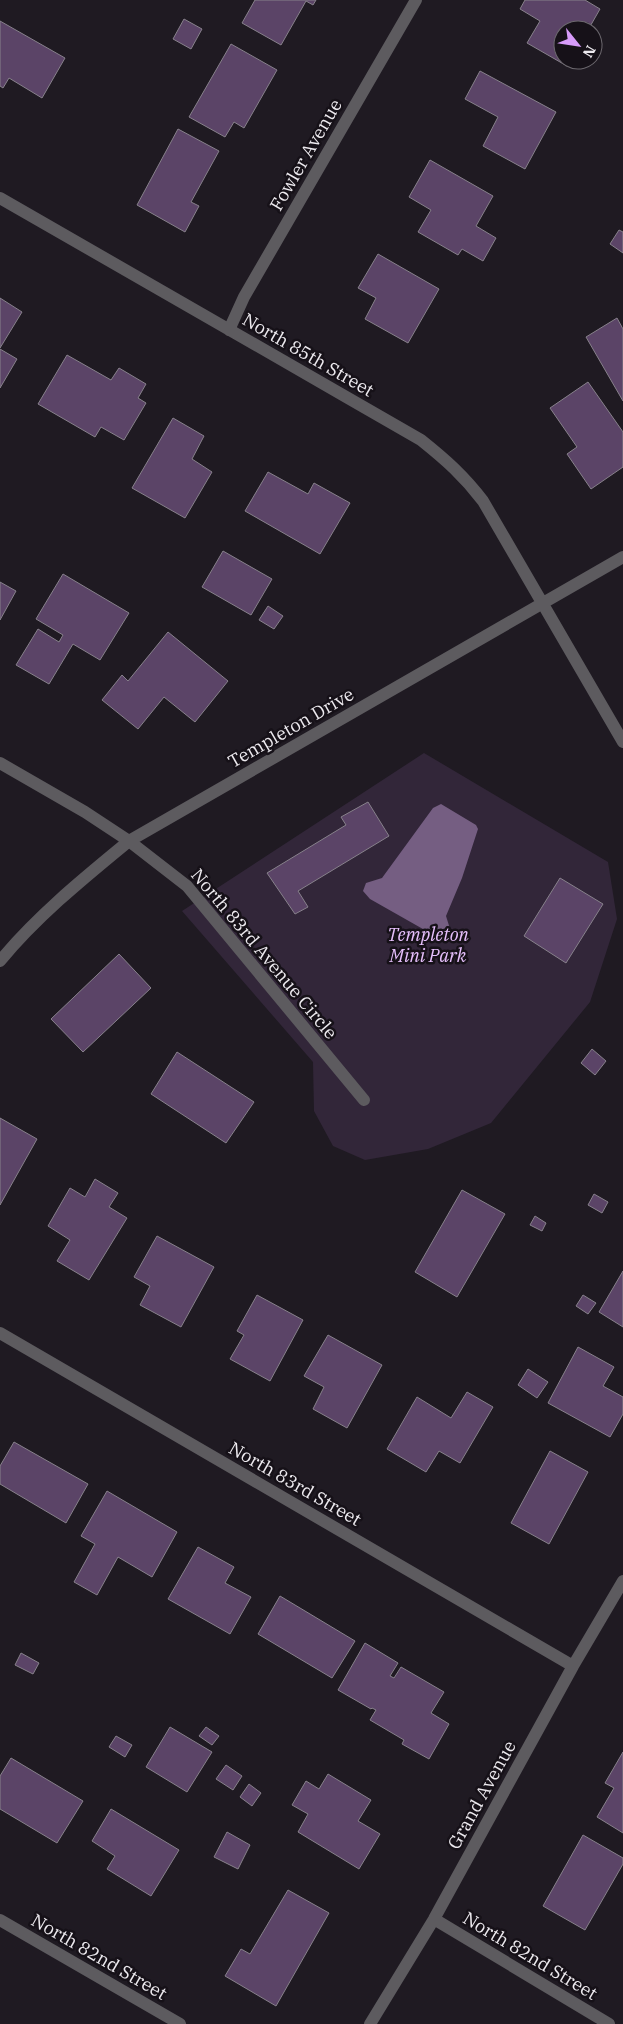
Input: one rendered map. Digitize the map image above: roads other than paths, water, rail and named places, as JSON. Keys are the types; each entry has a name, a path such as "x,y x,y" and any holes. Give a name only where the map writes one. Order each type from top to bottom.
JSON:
{"street":[{"name":"Fowler Avenue","path":"230,330 244,297 416,0"},
{"name":"North 85th Street","path":"0,198 179,303 230,330 421,440 450,462 483,501 623,742"},
{"name":"Templeton Drive","path":"0,961 12,946 86,877 129,841 623,557"},
{"name":"North 83rd Avenue Circle","path":"0,762 85,812 129,841 187,886 364,1100"},
{"name":"North 83rd Street","path":"0,1333 573,1666"},
{"name":"Grand Avenue","path":"370,2024 434,1919 573,1666 623,1581"},
{"name":"North 82nd Street","path":"434,1919 608,2024"},
{"name":"North 82nd Street","path":"0,1920 180,2024"}],"park label":[{"name":"Templeton Mini Park","path":"428,945"}]}
